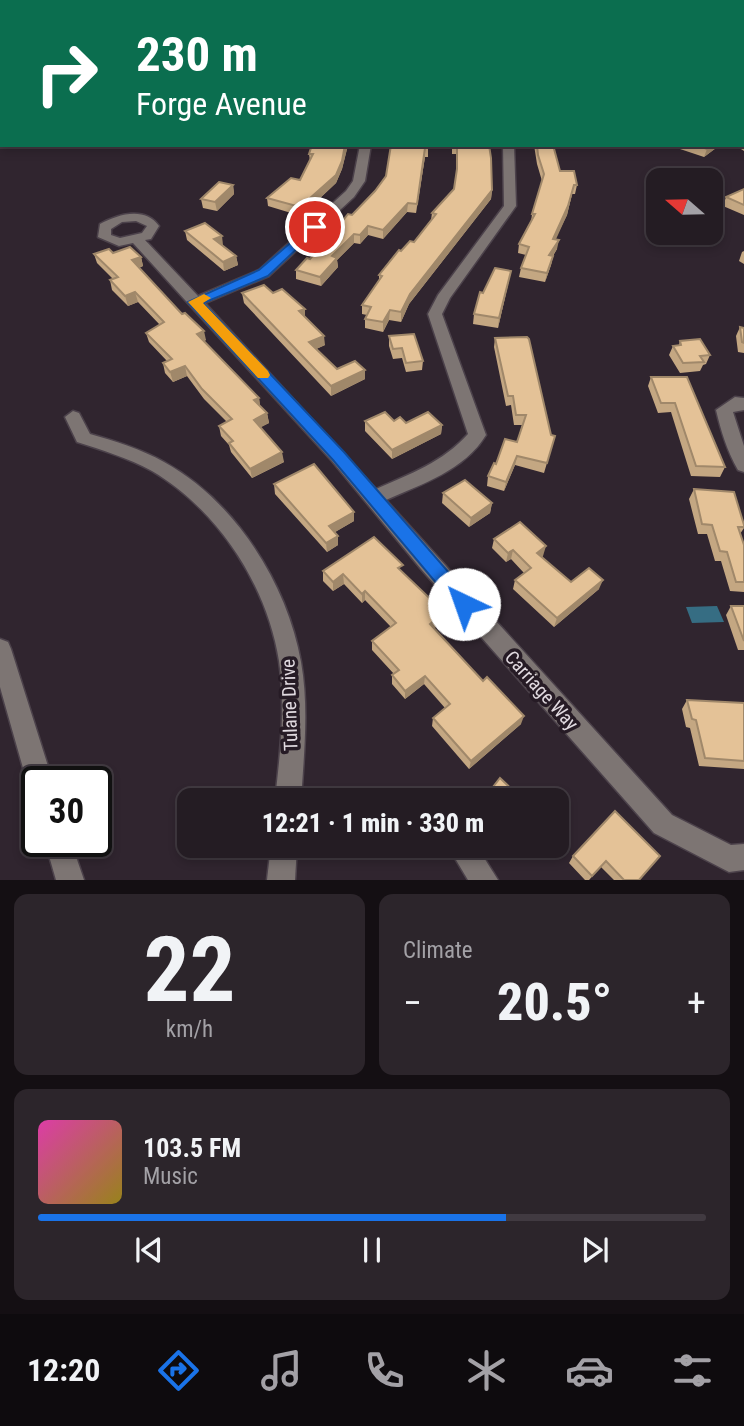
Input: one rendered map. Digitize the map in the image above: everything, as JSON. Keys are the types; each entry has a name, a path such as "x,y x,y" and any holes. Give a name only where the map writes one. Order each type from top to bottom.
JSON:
{"street":[{"path":"195,302 264,273 279,260 350,194 359,181 366,147"},
{"path":"373,498 439,468 464,452 477,435 435,314 443,298 510,206 508,147"},
{"name":"Carriage Way","path":"138,240 338,456 428,563 663,824 729,859 744,857"},
{"path":"744,404 735,403 724,410 731,437 744,465"},
{"name":"Tulane Drive","path":"73,417 83,438 129,452 167,472 205,502 248,555 275,608 290,660 294,735 289,788"},
{"path":"0,649 35,766"},
{"path":"63,857 70,880"},
{"path":"281,880 283,858"},
{"path":"469,858 484,880"}],"water":[{"path":"717,606 724,622 692,623 686,607"}],"building":[{"path":"311,147 345,147 336,175 300,207 267,198 291,178 300,180 313,154 309,154"},
{"path":"391,147 428,147 425,148 417,204 408,203 383,230 368,226 360,235 354,234 332,256 337,258 320,277 296,270 307,258 310,259 348,214 352,215 386,176"},
{"path":"457,147 489,147 492,190 410,294 401,312 390,310 383,322 365,319 371,307 362,305 382,276 379,275 399,250 410,241 414,242 436,214 432,213 454,189"},
{"path":"537,147 554,147 560,171 574,171 577,185 574,185 553,239 559,240 549,255 553,256 547,273 521,268 529,247 519,244 535,214 532,214 544,174"},
{"path":"219,182 233,185 215,202 201,199"},
{"path":"744,189 744,205 726,197"},
{"path":"205,223 222,236 214,239 236,256 223,262 185,231"},
{"path":"130,247 141,257 132,260 182,314 185,313 204,331 197,334 259,398 254,400 267,413 254,420 282,452 250,469 229,443 233,441 219,426 232,419 202,389 185,366 170,372 163,363 172,359 146,333 164,322 135,292 125,296 110,280 118,277 94,254 109,249 113,253"},
{"path":"495,268 511,271 499,318 474,314 480,292 483,293"},
{"path":"264,285 273,293 282,289 305,309 299,311 324,336 309,342 337,369 355,361 365,370 331,386 242,293"},
{"path":"740,327 744,328 744,343 742,342"},
{"path":"414,334 423,361 406,363 402,348 393,349 389,336"},
{"path":"527,337 551,435 555,436 547,463 517,456 506,482 488,476 494,463 496,464 505,439 517,442 526,415 516,415 513,396 508,396 495,338"},
{"path":"700,339 710,355 700,356 704,362 683,363 673,346 681,345 680,341"},
{"path":"651,377 687,377 725,467 696,466 675,403 661,403"},
{"path":"385,412 394,421 400,417 406,423 428,412 442,425 392,450 365,421"},
{"path":"314,464 354,512 329,526 338,536 326,543 274,484"},
{"path":"465,480 492,503 471,518 443,493"},
{"path":"694,489 734,492 744,525 738,527 744,545 744,582 736,582 727,552 720,551 712,525 702,524"},
{"path":"520,522 546,546 537,553 571,582 589,568 603,580 557,618 515,580 531,568 513,550 508,553 494,539"},
{"path":"374,537 403,565 398,568 444,612 430,624 483,681 487,677 524,716 471,761 433,718 450,704 425,676 405,691 392,675 399,670 372,641 396,623 365,591 362,594 343,574 333,582 323,571"},
{"path":"731,606 744,606 744,641"},
{"path":"687,700 744,703 744,761 705,758 696,720 692,719"},
{"path":"500,778 511,788 492,788"},
{"path":"615,811 660,856 639,880 624,880 606,861 592,876 573,856"}],"slow traffic":[{"path":"204,298 195,302 263,375"}],"route":[{"path":"315,227 264,273 195,302 338,456 464,604"}]}
